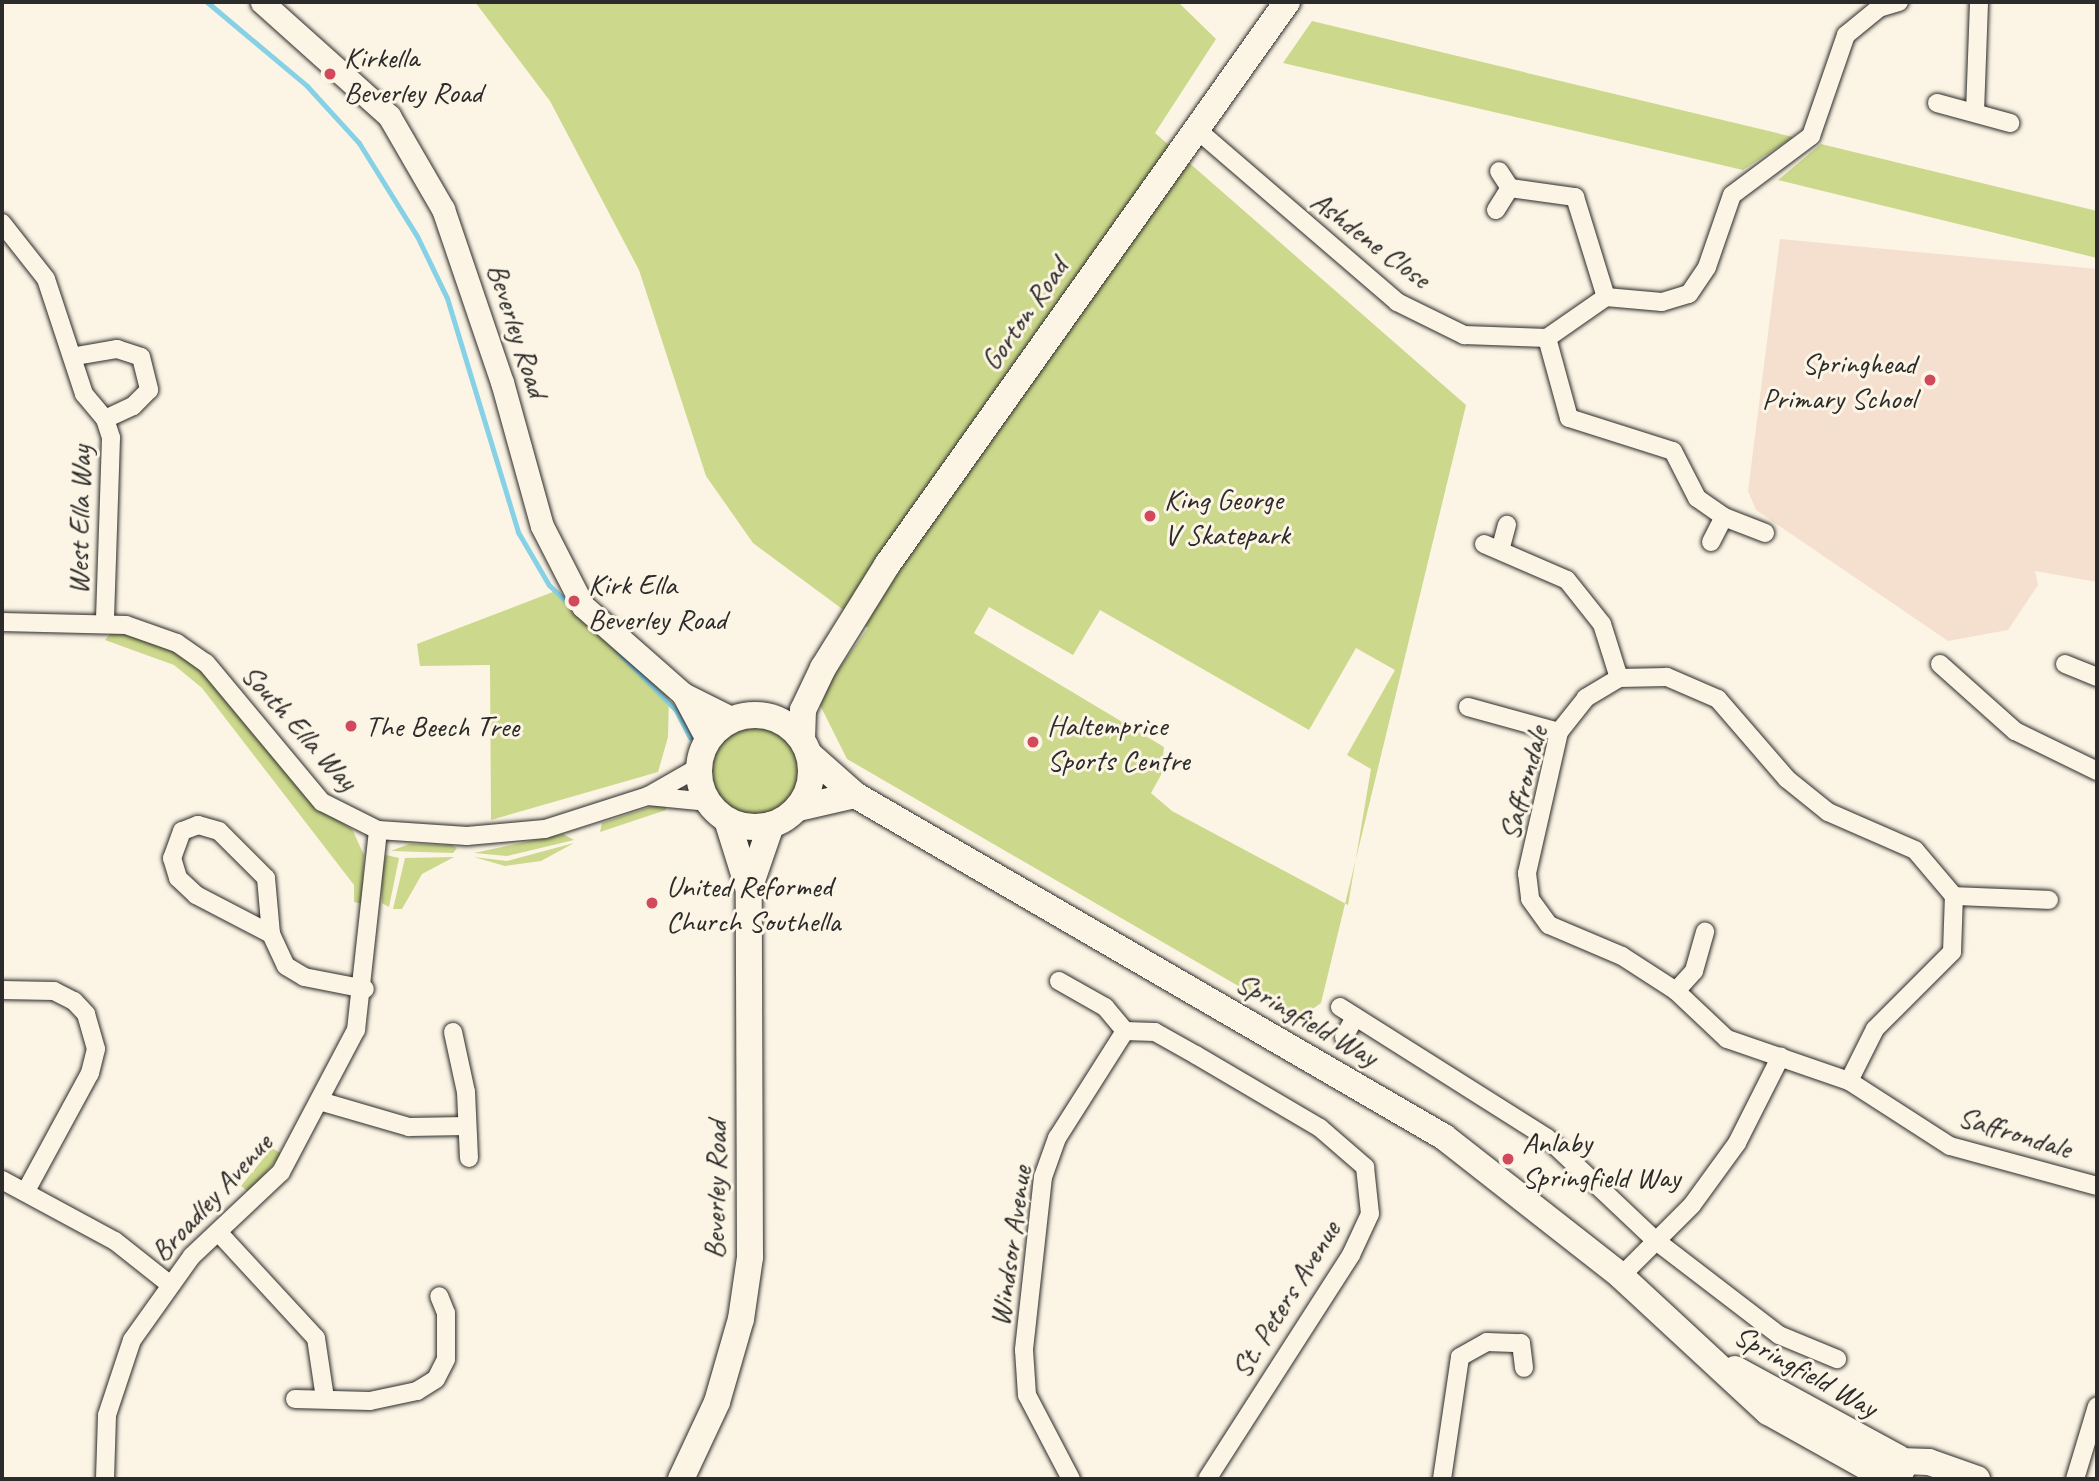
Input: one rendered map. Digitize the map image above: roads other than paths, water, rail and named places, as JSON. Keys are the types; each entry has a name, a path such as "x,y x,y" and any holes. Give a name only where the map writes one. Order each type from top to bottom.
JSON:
{"main road":[{"name":"Gorton Road","path":"806,747 803,710 823,668 887,565 1287,2"},
{"name":"Gorton Road","path":"762,715 823,668"},
{"path":"799,808 810,783 806,747 762,715 733,719 708,741 699,767 718,811 772,825 799,808 855,795"},
{"name":"Springfield Way","path":"806,747 855,795 1444,1137 1621,1276 1693,1347 1891,1472 1929,1462 1977,1479"},
{"name":"Beverley Road","path":"718,811 749,890"},
{"name":"Beverley Road","path":"681,1479 717,1402 741,1319 750,1257 749,890 772,825"}],"street":[{"name":"Beverley Road","path":"262,2 389,116 443,209 502,382 542,526 583,606 683,694 733,719"},
{"path":"1765,533 1724,517 1697,498 1678,445 1569,418 1547,338 1606,297 1662,302 1689,294 1707,267 1732,195 1811,136 1846,35 1879,8 1899,2"},
{"path":"1976,111 1979,2"},
{"path":"1937,103 1976,111 2010,123"},
{"name":"Ashdene Close","path":"1195,128 1397,302 1464,335 1547,338"},
{"path":"1499,171 1510,188 1575,197 1606,297"},
{"path":"1496,210 1510,188"},
{"name":"West Ella Way","path":"2,223 46,279 76,356 84,394 105,419 111,438 105,622"},
{"name":"West Ella Way","path":"76,356 117,349 141,357 149,390 105,419"},
{"path":"1711,542 1724,517"},
{"path":"1507,525 1493,545 1567,580 1602,624 1619,678 1667,677 1718,699 1787,779 1828,812 1915,850 1954,896 1951,952 1875,1029 1849,1081"},
{"name":"South Ella Way","path":"2,622 105,622 145,629 188,649 322,802 378,830 499,836 545,829 648,796 699,767"},
{"path":"1940,664 2015,731 2097,771"},
{"path":"2065,664 2097,677"},
{"name":"Saffrondale","path":"1619,678 1586,698 1559,732 1527,873 1530,899 1549,925 1622,956 1676,991 1727,1039 1849,1081 1950,1146 2097,1186"},
{"name":"Beverley Road","path":"683,694 708,741"},
{"path":"1465,705 1559,732"},
{"name":"South Ella Way","path":"648,796 718,811"},
{"path":"271,934 196,895 178,878 173,858 183,831 198,825 219,831 266,878 271,934 286,966 304,977 365,989"},
{"name":"Broadley Avenue","path":"105,1479 107,1415 132,1340 169,1283 281,1172 323,1102 356,1030 365,989 378,830"},
{"path":"1954,896 2053,900"},
{"path":"1676,991 1694,971 1705,932"},
{"path":"1059,981 1105,1007 1125,1031"},
{"path":"2,990 54,991 74,1001 90,1023 96,1049 90,1073 26,1191"},
{"name":"Springfield Way","path":"1344,1037 1347,1012 1547,1138 1656,1240 1779,1335 1837,1359"},
{"name":"Windsor Avenue","path":"1070,1479 1027,1395 1024,1350 1043,1177 1057,1138 1125,1031"},
{"name":"St. Peters Avenue","path":"1125,1031 1155,1032 1196,1055 1320,1128 1366,1167 1370,1214 1351,1255 1207,1479"},
{"path":"453,1032 469,1158"},
{"path":"1621,1276 1692,1206 1737,1143 1781,1056"},
{"path":"323,1102 409,1127 467,1126"},
{"path":"2,1180 115,1241 169,1283"},
{"path":"219,1233 316,1338 325,1398"},
{"path":"295,1399 370,1401 417,1391 436,1379 446,1359 449,1305"},
{"path":"1442,1479 1460,1357 1487,1342 1521,1343 1524,1368"},
{"path":"2075,1479 2097,1406"}],"waterway":[{"path":"207,2 307,86 359,143 417,236 447,298 518,532 549,585 572,607"},
{"path":"617,651 676,710 690,738"}],"place":[{"name":"Kirkella Beverley Road","path":"330,74"},
{"name":"Springhead Primary School","path":"1930,380"},
{"name":"King George V Skatepark","path":"1150,516"},
{"name":"Kirk Ella Beverley Road","path":"574,601"},
{"name":"The Beech Tree","path":"351,726"},
{"name":"Haltemprice Sports Centre","path":"1033,742"},
{"name":"United Reformed Church Southella","path":"652,903"},
{"name":"Anlaby Springfield Way","path":"1508,1159"}]}
